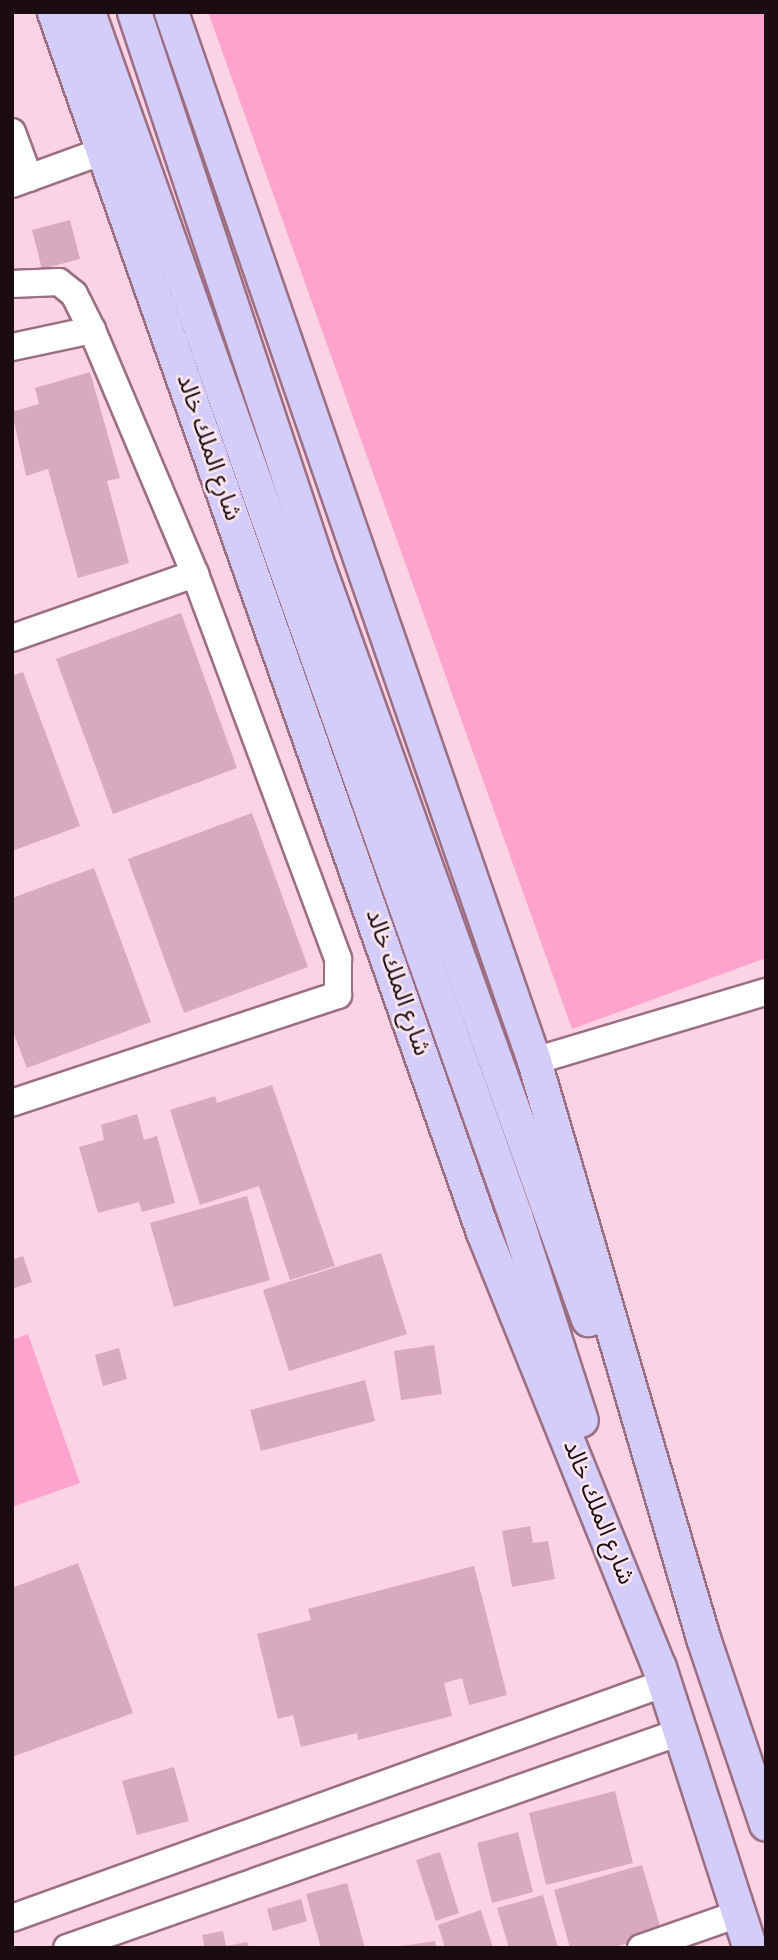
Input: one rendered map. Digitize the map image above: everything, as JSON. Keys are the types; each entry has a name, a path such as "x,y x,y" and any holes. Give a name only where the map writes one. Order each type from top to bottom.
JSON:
{"main road":[{"name":"شارع الملك خالد","path":"54,12 483,1232 662,1675 750,1948"},
{"path":"88,12 305,573 703,1637 756,1764 766,1824"},
{"path":"134,12 305,573 662,1675"},
{"path":"171,12 534,1061 703,1637"}],"street":[{"path":"12,132 20,181 103,151"},
{"path":"12,284 59,282 74,294 92,330 194,574 338,959 338,995 12,1104"},
{"path":"12,347 92,330"},
{"path":"12,638 194,574"},
{"path":"534,1061 766,992"},
{"path":"12,1919 662,1675"},
{"path":"67,1948 680,1732"},
{"path":"641,1948 738,1914"}],"shaded area":[{"path":"208,12 766,12 766,958 572,1029"},
{"path":"28,1334 80,1483 12,1507 12,1340"}],"building":[{"path":"70,220 80,259 42,269 32,230"},
{"path":"90,372 120,478 107,481 129,563 78,578 48,469 26,476 12,412 39,404 35,388"},
{"path":"181,613 237,768 113,814 56,659"},
{"path":"23,672 80,826 12,851 12,676"},
{"path":"252,813 308,967 184,1013 128,859"},
{"path":"94,868 151,1022 27,1068 12,1029 12,898"},
{"path":"272,1085 335,1266 290,1280 259,1186 200,1205 170,1110 215,1096 217,1103"},
{"path":"137,1114 144,1140 157,1136 175,1203 142,1212 139,1202 98,1213 79,1147 104,1140 101,1125"},
{"path":"247,1196 270,1280 174,1307 150,1223"},
{"path":"381,1253 407,1334 289,1371 263,1290"},
{"path":"23,1256 32,1282 12,1289 12,1260"},
{"path":"434,1345 442,1394 401,1400 394,1351"},
{"path":"119,1348 127,1379 103,1386 95,1355"},
{"path":"365,1380 375,1421 261,1451 250,1410"},
{"path":"530,1526 533,1543 548,1541 555,1579 512,1587 502,1531"},
{"path":"78,1563 133,1713 12,1757 12,1588"},
{"path":"474,1566 507,1695 469,1705 462,1678 444,1683 452,1716 358,1740 357,1733 301,1747 293,1715 278,1719 257,1634 311,1620 308,1609"},
{"path":"174,1767 189,1821 137,1835 122,1781"},
{"path":"615,1791 633,1863 546,1885 529,1813"},
{"path":"518,1832 533,1892 492,1903 477,1843"},
{"path":"440,1852 459,1913 436,1921 416,1860"},
{"path":"642,1865 662,1933 612,1948 570,1948 554,1890"},
{"path":"347,1883 365,1948 321,1948 306,1894"},
{"path":"543,1895 558,1948 509,1948 497,1908"},
{"path":"301,1899 307,1921 273,1931 267,1909"},
{"path":"481,1910 493,1948 445,1948 438,1925"},
{"path":"223,1931 226,1946 247,1942 249,1948 205,1948 202,1935"},
{"path":"435,1941 436,1948 402,1948 402,1946"}]}
